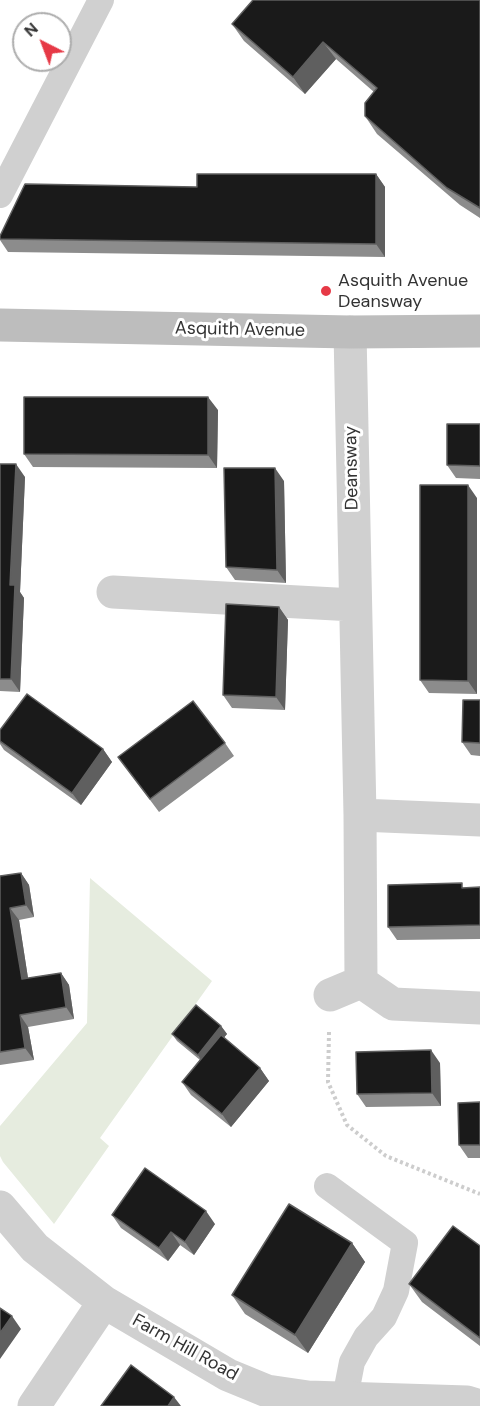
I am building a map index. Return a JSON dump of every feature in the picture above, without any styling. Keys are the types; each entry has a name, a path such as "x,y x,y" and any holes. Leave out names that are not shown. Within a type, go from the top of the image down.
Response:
{"main road":[{"name":"Asquith Avenue","path":"0,325 350,332 480,331"}],"street":[{"name":"Deansway","path":"350,332 360,815 361,982"},
{"path":"113,592 354,605"},
{"path":"360,815 480,820"},
{"path":"330,995 361,982 393,1004 480,1008"},
{"name":"Farm Hill Road","path":"0,1207 35,1248 104,1302 238,1379 267,1390 308,1397 467,1402 480,1406"},
{"path":"34,1406 104,1302"}],"lane":[{"path":"0,195 101,0"},
{"path":"327,1186 405,1243 396,1291 384,1317 366,1337 352,1362 345,1398"}],"path":[{"path":"330,995 328,1082 347,1125 386,1156 480,1194"}],"shaded area":[{"path":"90,878 212,981 100,1138 109,1146 54,1224 3,1162 0,1156 0,1126 87,1023"}],"building":[{"path":"253,0 480,0 480,208 447,188 365,116 365,103 377,88 323,42 293,77 232,24"},
{"path":"197,174 376,174 376,244 0,239 25,184 197,187"},
{"path":"24,397 208,397 208,455 24,454"},
{"path":"447,424 480,424 480,466 447,465"},
{"path":"0,464 16,464 10,585 15,585 11,679 0,679"},
{"path":"224,468 275,468 277,570 226,567"},
{"path":"420,485 468,485 468,681 420,680"},
{"path":"226,604 279,607 276,697 223,695"},
{"path":"27,694 103,749 72,793 0,741 0,730"},
{"path":"463,700 480,700 480,743 462,742"},
{"path":"193,701 225,743 150,799 118,757"},
{"path":"21,873 26,905 10,908 22,979 61,973 66,1007 20,1015 25,1048 0,1052 0,876"},
{"path":"462,883 462,888 480,887 480,925 388,927 388,885"},
{"path":"196,1005 221,1026 198,1055 172,1034"},
{"path":"221,1035 260,1068 222,1114 182,1082"},
{"path":"431,1050 432,1093 357,1094 356,1052"},
{"path":"480,1102 480,1145 459,1145 458,1103"},
{"path":"145,1168 206,1211 185,1242 171,1232 159,1248 112,1215"},
{"path":"289,1204 352,1243 295,1335 232,1295"},
{"path":"453,1226 480,1246 480,1338 409,1284"},
{"path":"0,1308 12,1316 0,1333"},
{"path":"131,1365 174,1397 168,1406 101,1406"}],"place":[{"name":"Asquith Avenue Deansway","path":"326,291"}]}
